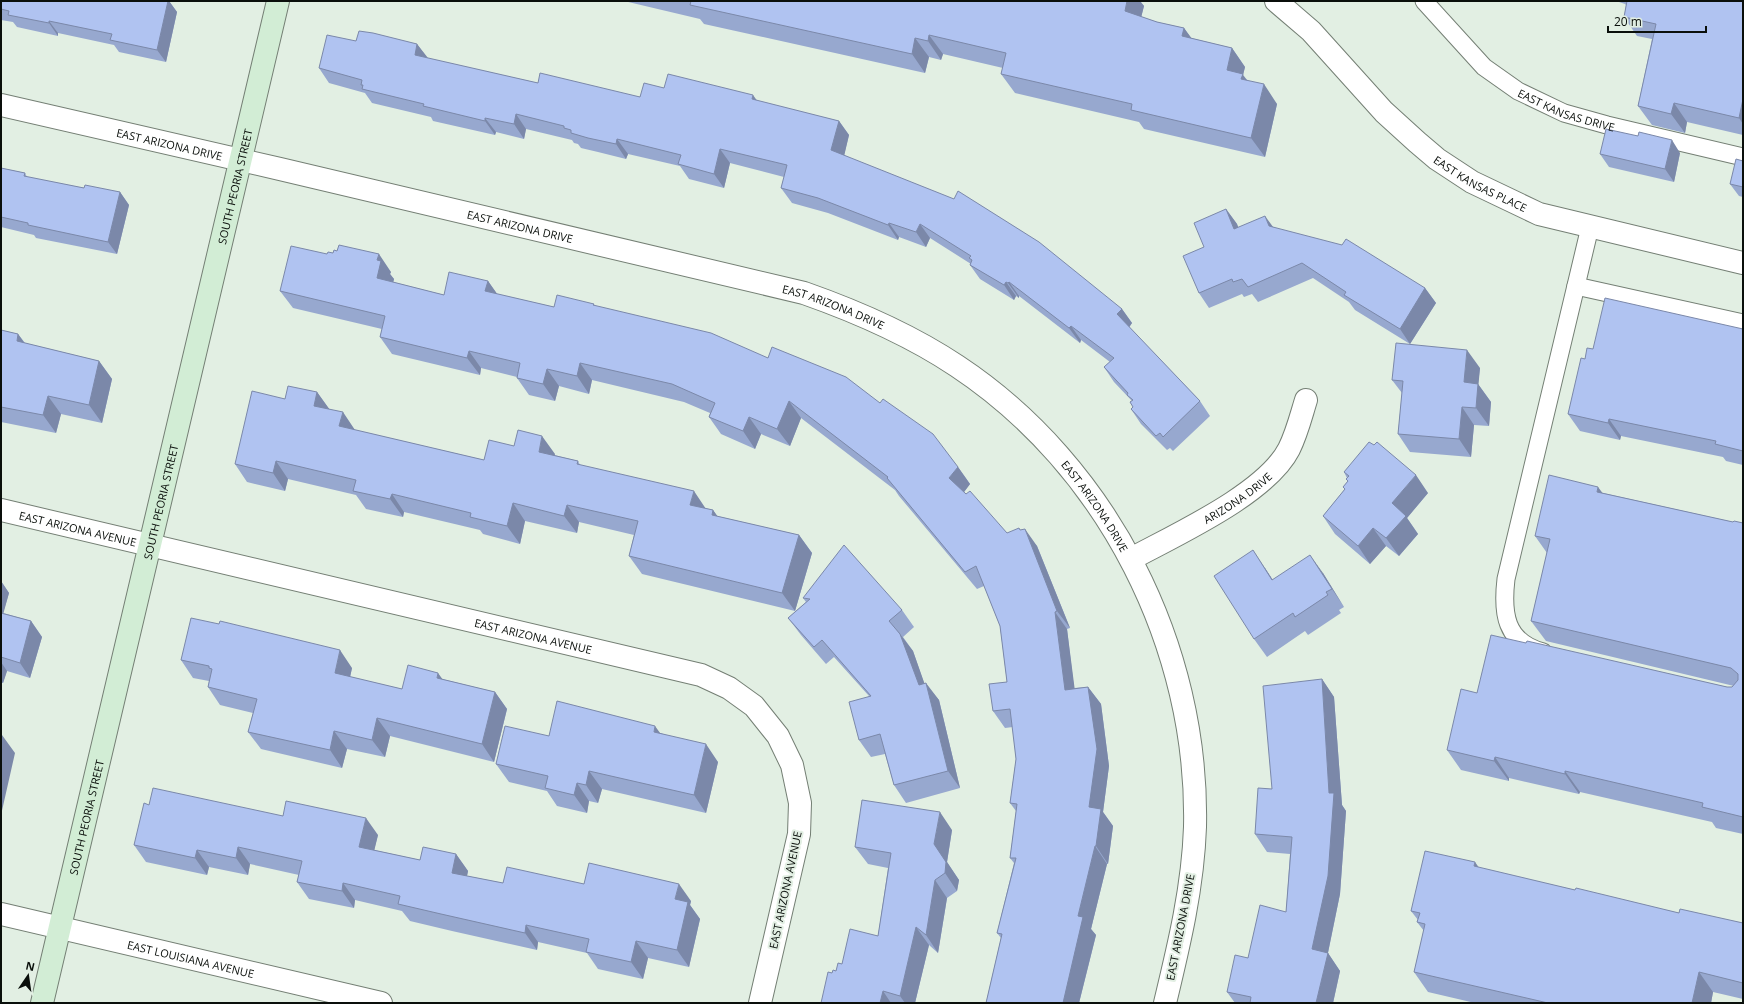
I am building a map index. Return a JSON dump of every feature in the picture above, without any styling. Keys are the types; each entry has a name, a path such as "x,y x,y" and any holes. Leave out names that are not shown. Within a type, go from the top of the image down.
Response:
{"main road":[{"name":"SOUTH PEORIA STREET","path":"42,1003 278,1"}],"street":[{"name":"EAST KANSAS PLACE","path":"1276,1 1311,31 1384,112 1437,159 1472,182 1539,214 1743,263"},
{"name":"EAST ARIZONA DRIVE","path":"1,105 804,293 857,312 909,336 958,366 1003,400 1044,439 1081,482 1114,529 1131,559 1153,605 1172,658 1185,714 1193,770 1195,827 1190,883 1180,940 1165,1003"},
{"name":"ARIZONA DRIVE","path":"1131,559 1225,508 1270,474 1289,450 1298,430 1306,400"},
{"name":"EAST ARIZONA AVENUE","path":"1,510 701,674 729,688 754,706 778,736 792,765 800,803 799,834 760,1003"},
{"name":"EAST LOUISIANA AVENUE","path":"1,914 381,1003"}],"lane":[{"name":"EAST KANSAS DRIVE","path":"1424,1 1484,67 1525,94 1564,113 1607,125 1743,157"},
{"path":"1561,657 1530,648 1515,636 1506,620 1504,601 1508,572 1590,227"},
{"path":"1576,286 1743,323"}],"building":[{"path":"1,1 168,1 157,50 110,40 112,34 49,21 49,23 8,15 9,11 1,9"},
{"path":"691,1 1127,1 1125,11 1157,22 1184,28 1182,36 1232,48 1227,70 1243,74 1241,79 1264,84 1251,138 1131,110 1132,104 1001,74 1006,53 929,35 928,41 915,38 912,54 690,5"},
{"path":"1627,1 1743,1 1743,99 1739,118 1674,103 1671,114 1638,106 1656,24 1624,17"},
{"path":"359,31 417,44 415,55 538,83 540,73 640,97 644,83 664,88 668,74 753,95 752,99 839,121 831,150 954,199 958,191 1039,242 1122,309 1117,314 1200,401 1163,437 1160,433 1156,436 1131,409 1133,407 1130,402 1133,400 1127,395 1128,393 1104,367 1114,358 1071,326 1069,328 1009,282 1006,282 1004,285 970,265 972,260 969,258 971,256 920,224 916,232 889,223 888,225 818,198 781,188 787,165 720,149 714,174 678,164 681,155 617,139 616,144 588,138 571,133 571,130 564,128 564,126 516,114 514,124 485,118 485,121 362,89 362,80 319,68 327,35 356,41"},
{"path":"1606,129 1638,136 1639,132 1672,140 1665,169 1600,154"},
{"path":"1736,159 1743,161 1743,187 1730,184"},
{"path":"1,168 25,173 24,176 84,188 85,185 120,192 108,242 28,225 28,223 1,217"},
{"path":"1226,209 1234,229 1265,216 1269,226 1342,245 1346,239 1425,288 1400,329 1344,295 1346,292 1302,263 1248,287 1242,279 1233,282 1232,279 1199,293 1183,256 1204,247 1194,223"},
{"path":"339,245 379,254 377,260 381,261 377,278 444,295 449,272 488,281 485,291 554,307 557,295 711,333 768,358 772,347 846,377 880,403 883,399 933,434 958,467 949,478 966,494 970,491 1007,533 1019,528 1020,530 1025,529 1057,611 1055,612 1065,690 1088,687 1097,749 1089,807 1101,809 1096,846 1078,916 1083,917 1063,1003 986,1003 1002,934 997,933 1016,858 1010,858 1017,804 1010,803 1016,759 1010,709 993,711 989,684 1007,682 1000,626 976,566 965,572 887,478 888,477 789,401 777,429 749,417 743,431 709,417 715,403 672,384 580,363 577,376 547,369 543,384 517,378 520,363 469,351 467,358 380,337 385,316 280,291 291,246 327,254 328,252 333,253 334,250 337,251"},
{"path":"1605,298 1743,329 1743,451 1715,444 1716,441 1609,419 1608,423 1568,414 1581,358 1585,359 1587,348 1593,349"},
{"path":"1,330 18,334 17,341 99,361 89,405 48,396 43,415 1,407"},
{"path":"1396,343 1467,350 1464,382 1478,384 1476,408 1462,407 1459,439 1398,434 1403,381 1392,380"},
{"path":"288,386 317,392 314,406 343,412 339,426 484,460 489,440 514,446 518,430 542,436 539,452 578,461 577,464 694,491 690,505 713,510 712,515 799,535 782,593 629,556 638,521 567,505 564,516 513,503 507,526 470,517 471,513 392,494 390,499 353,491 356,480 276,461 273,473 235,464 252,391 285,399"},
{"path":"1369,442 1374,445 1377,442 1416,475 1392,503 1406,516 1386,538 1373,528 1358,546 1323,516 1345,489 1343,487 1348,481 1346,479 1349,476 1344,472"},
{"path":"1549,475 1598,487 1597,492 1743,523 1743,817 1702,807 1703,803 1565,771 1565,774 1495,757 1494,761 1447,750 1461,689 1477,693 1491,635 1526,643 1527,641 1727,687 1732,687 1738,680 1738,674 1731,668 1531,621 1550,539 1535,536"},
{"path":"844,545 902,610 889,621 900,634 919,685 926,683 948,771 894,785 880,734 859,740 849,702 871,696 822,640 814,647 788,618 810,599 803,598"},
{"path":"1253,550 1272,580 1310,555 1332,589 1326,592 1328,595 1295,617 1293,613 1254,639 1214,576"},
{"path":"1,613 31,621 20,663 1,657"},
{"path":"191,618 219,624 220,621 340,650 335,673 402,689 408,665 438,673 437,678 495,692 482,744 377,718 372,740 334,731 330,750 248,732 257,699 208,687 212,669 209,668 209,666 181,660"},
{"path":"1322,679 1329,793 1334,793 1328,876 1312,949 1328,953 1316,1003 1250,1003 1251,997 1227,992 1235,955 1248,958 1260,905 1286,912 1292,837 1255,834 1258,788 1272,789 1263,686"},
{"path":"557,701 655,726 654,732 706,744 694,795 589,771 586,785 577,783 574,795 545,788 548,776 496,764 505,726 549,736"},
{"path":"153,788 283,816 286,801 366,818 359,847 420,860 423,847 456,854 452,873 503,883 507,867 584,884 589,863 679,884 675,899 688,902 677,950 636,941 631,962 586,952 589,939 526,925 525,933 441,914 398,904 400,896 343,883 342,891 297,882 302,861 238,847 236,858 197,850 195,858 134,845 144,803 149,805"},
{"path":"862,800 940,812 934,844 946,862 945,873 935,880 926,935 916,927 900,996 883,991 880,1003 821,1003 828,972 832,973 833,970 836,971 838,963 842,964 850,929 878,936 891,853 855,847"},
{"path":"1425,851 1475,862 1474,866 1575,890 1576,888 1679,913 1680,909 1743,923 1743,983 1699,972 1692,1003 1548,1003 1414,972 1425,924 1417,922 1420,913 1411,911"}]}
